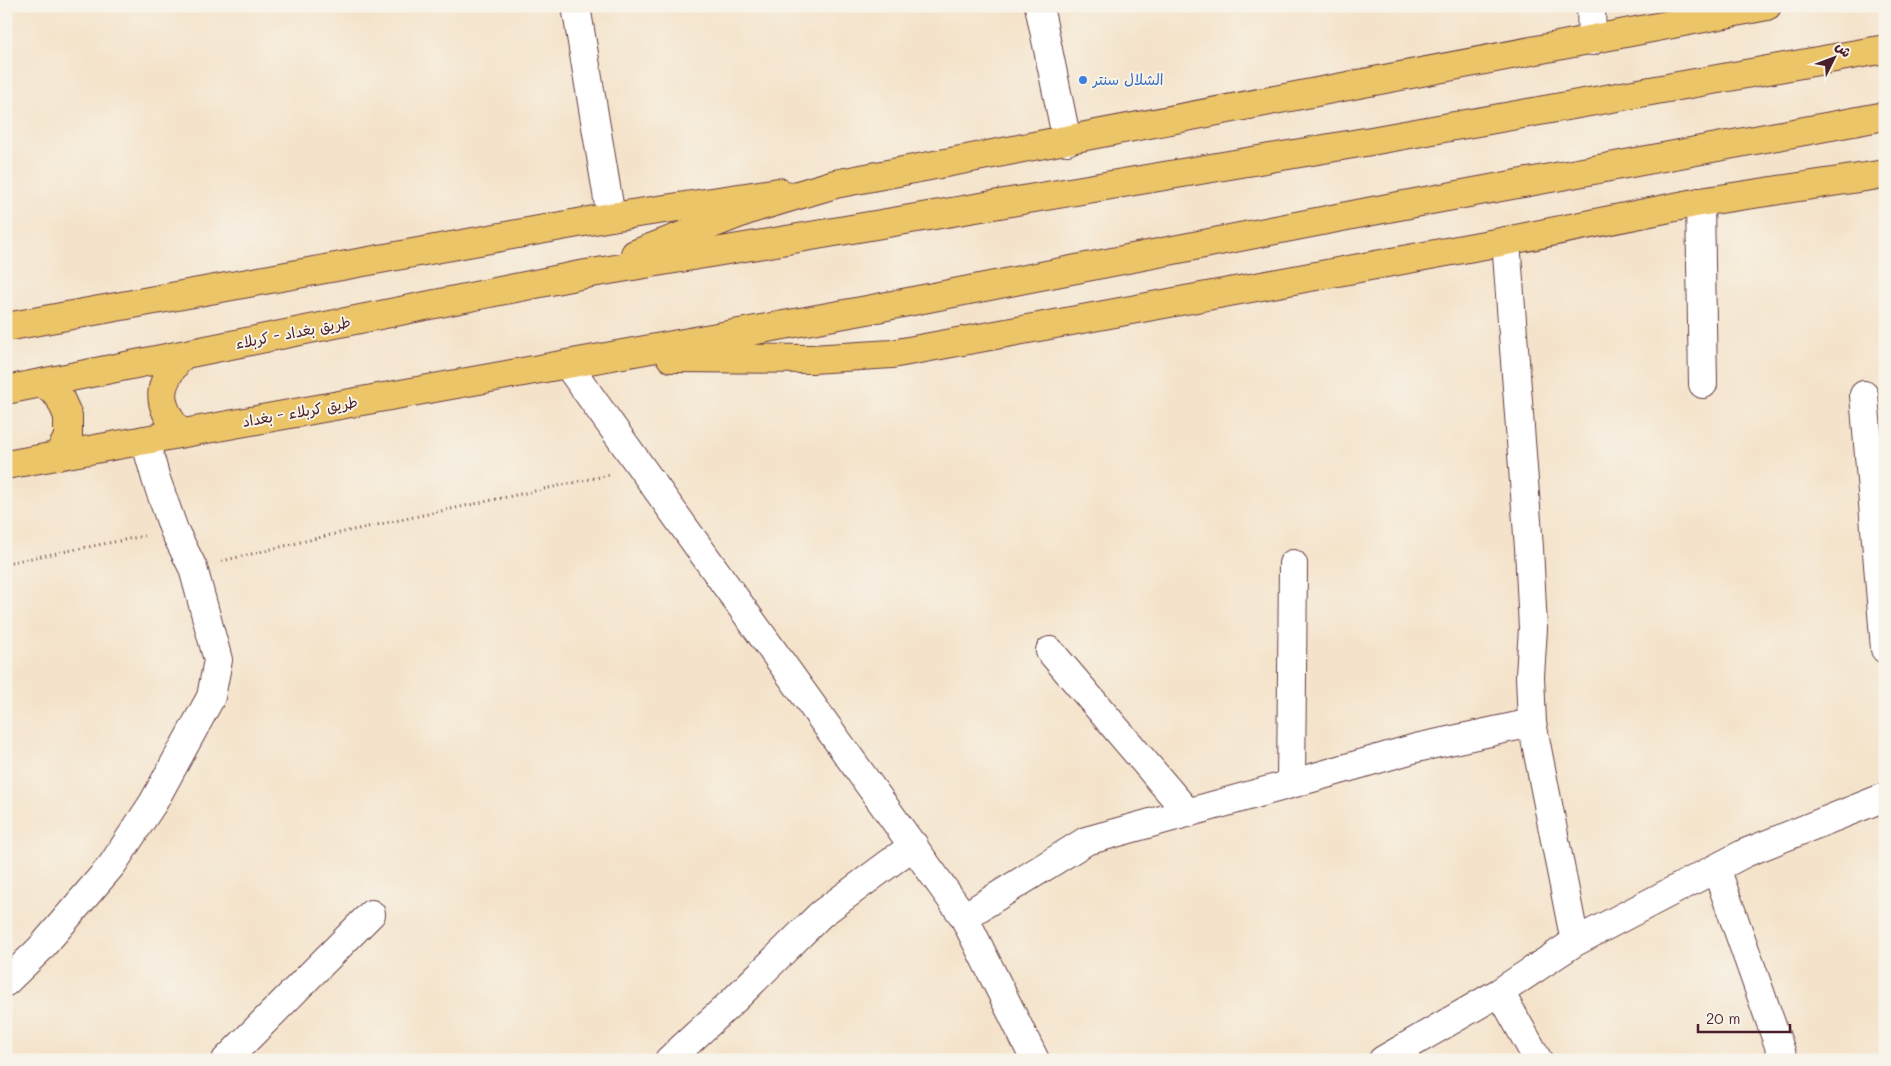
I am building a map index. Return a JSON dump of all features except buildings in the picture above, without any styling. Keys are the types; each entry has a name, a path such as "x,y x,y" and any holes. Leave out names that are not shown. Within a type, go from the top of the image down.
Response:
{"main road":[{"path":"6,327 611,217 835,184 1767,6"},
{"path":"580,275 1371,141 1885,49"},
{"path":"594,359 867,310 1388,208 1885,116"},
{"path":"594,359 812,359 892,354 1506,241 1700,202 1885,174"},
{"path":"580,275 751,209 835,184"},
{"name":"طريق بغداد - كربلاء","path":"6,390 580,275"},
{"path":"180,434 166,416 162,394 168,373 182,356"},
{"name":"طريق كربلاء - بغداد","path":"6,466 594,359"},
{"path":"43,383 59,396 68,416 68,437 58,456"}],"street":[{"path":"576,6 611,217"},
{"path":"1039,6 1066,141"},
{"path":"1591,6 1592,40"},
{"path":"1700,202 1703,384"},
{"path":"1506,241 1529,548 1533,628 1530,676 1532,723 1575,942"},
{"path":"567,364 964,917 1035,1060"},
{"path":"1864,396 1885,649"},
{"path":"6,982 40,949 112,865 153,804 212,697 218,660 193,568 174,530 145,440"},
{"path":"1292,784 1293,564"},
{"path":"1050,652 1188,813"},
{"path":"964,917 1086,841 1416,748 1532,723"},
{"path":"1383,1060 1500,992 1575,942 1716,868 1745,853 1885,797"},
{"path":"669,1060 734,1000 821,914 914,845"},
{"path":"1716,868 1784,1060"},
{"path":"226,1060 371,914"},
{"path":"1500,992 1538,1060"}],"path":[{"path":"193,568 339,533 642,468"},
{"path":"6,563 174,530"}],"place":[{"name":"الشلال سنتر","path":"1083,80"}]}
